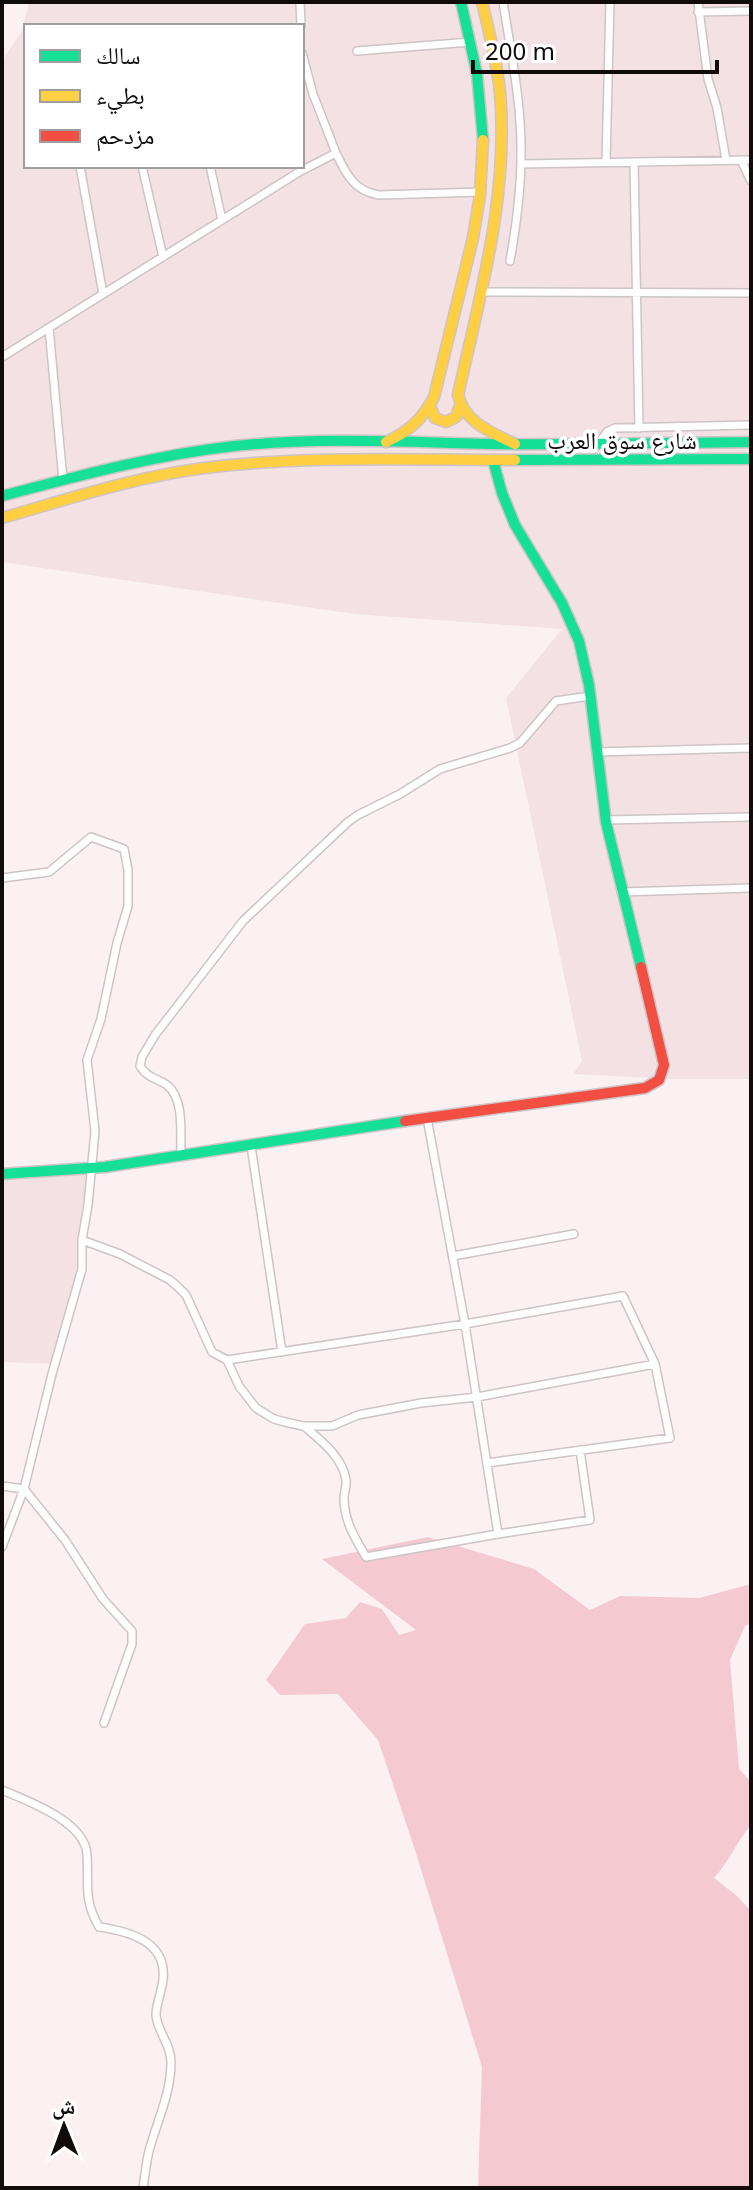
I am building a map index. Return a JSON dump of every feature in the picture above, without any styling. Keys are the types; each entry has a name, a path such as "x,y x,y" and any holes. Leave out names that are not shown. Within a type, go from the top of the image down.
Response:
{"street":[{"path":"300,2 301,24"},
{"path":"386,442 412,429 430,406 437,388 468,262 481,192 482,117 471,42 461,2"},
{"path":"430,406 435,419 446,422 456,417 460,406 458,389 497,214 502,146 496,66 482,2"},
{"path":"503,2 519,114 521,164 510,261"},
{"path":"606,162 610,2"},
{"path":"698,2 707,74 719,115 726,160"},
{"path":"698,12 751,11"},
{"path":"357,51 471,42"},
{"path":"304,66 336,153 354,184 370,194 379,195 481,192"},
{"path":"2,357 299,172 336,153"},
{"path":"741,160 751,181"},
{"path":"521,164 751,160"},
{"path":"634,162 639,428"},
{"path":"80,168 103,294"},
{"path":"142,168 163,257"},
{"path":"210,168 222,220"},
{"path":"481,292 751,293"},
{"path":"49,328 63,480"},
{"path":"460,406 471,420 515,444"},
{"path":"599,443 611,430 751,425"},
{"path":"2,496 157,458 233,446 310,441 515,444 751,442"},
{"name":"شارع سوق العرب","path":"2,518 124,483 242,463 321,458 751,459"},
{"path":"2,1174 91,1168 251,1146 645,1088 659,1080 664,1070 663,1060 606,820 586,668 574,628 516,527 493,460"},
{"path":"181,1155 176,1099 167,1085 144,1074 140,1066 142,1057 155,1035 243,921 358,815 440,769 520,743 556,701 590,696"},
{"path":"596,752 751,748"},
{"path":"606,820 751,817"},
{"path":"2,878 49,872 91,837 124,849 128,870 128,906 101,1019 87,1060 95,1131 82,1240 82,1269 24,1489 2,1547"},
{"path":"621,892 751,888"},
{"path":"427,1118 465,1324 498,1534"},
{"path":"251,1146 282,1352"},
{"path":"453,1256 574,1234"},
{"path":"82,1240 111,1250 170,1280 186,1295 212,1352 227,1360 465,1324 623,1296 655,1364 670,1438 487,1463"},
{"path":"227,1360 239,1386 256,1408 274,1419 303,1426 332,1426 358,1415 655,1364"},
{"path":"303,1426 325,1444 342,1467 347,1481 344,1497 346,1518 366,1557 590,1520 580,1450"},
{"path":"2,1486 24,1489 65,1540 103,1599 132,1631 132,1644 104,1723"},
{"path":"2,1790 46,1808 80,1836 87,1851 87,1901 99,1927 140,1937 157,1953 161,1962 163,1978 156,2018 170,2049 170,2071 165,2105 150,2149 143,2188"}],"shaded area":[{"path":"29,2 751,2 751,1079 573,1074 582,1061 506,698 562,629 354,614 2,562 2,69 5,56 22,31"},
{"path":"91,1168 82,1269 54,1364 2,1362 2,1174"},
{"path":"428,1537 534,1569 590,1610 620,1596 699,1598 751,1584 751,1623 745,1626 730,1660 739,1769 751,1782 751,1825 714,1878 751,1911 751,2188 478,2188 482,2067 378,1740 338,1694 280,1695 266,1680 305,1624 346,1618 360,1602 382,1609 399,1635 416,1630 322,1559"}],"traffic: fast":[{"path":"461,2 477,74 483,140"},
{"path":"2,496 146,461 266,443 751,442"},
{"path":"515,460 751,459"},
{"path":"493,460 515,525 562,603 579,641 589,685 606,822 641,967"},
{"path":"2,1174 105,1167 405,1121"}],"traffic: slow":[{"path":"482,2 500,92 500,169 491,245 458,395 461,405 473,420 515,444"},
{"path":"386,442 414,424 434,397 473,238 480,195 483,140"},
{"path":"430,406 435,418 446,422 456,417 460,406"},
{"path":"2,518 127,483 204,468 321,460 515,460"}],"traffic: jam":[{"path":"405,1121 645,1088 659,1080 664,1065 641,967"}]}
